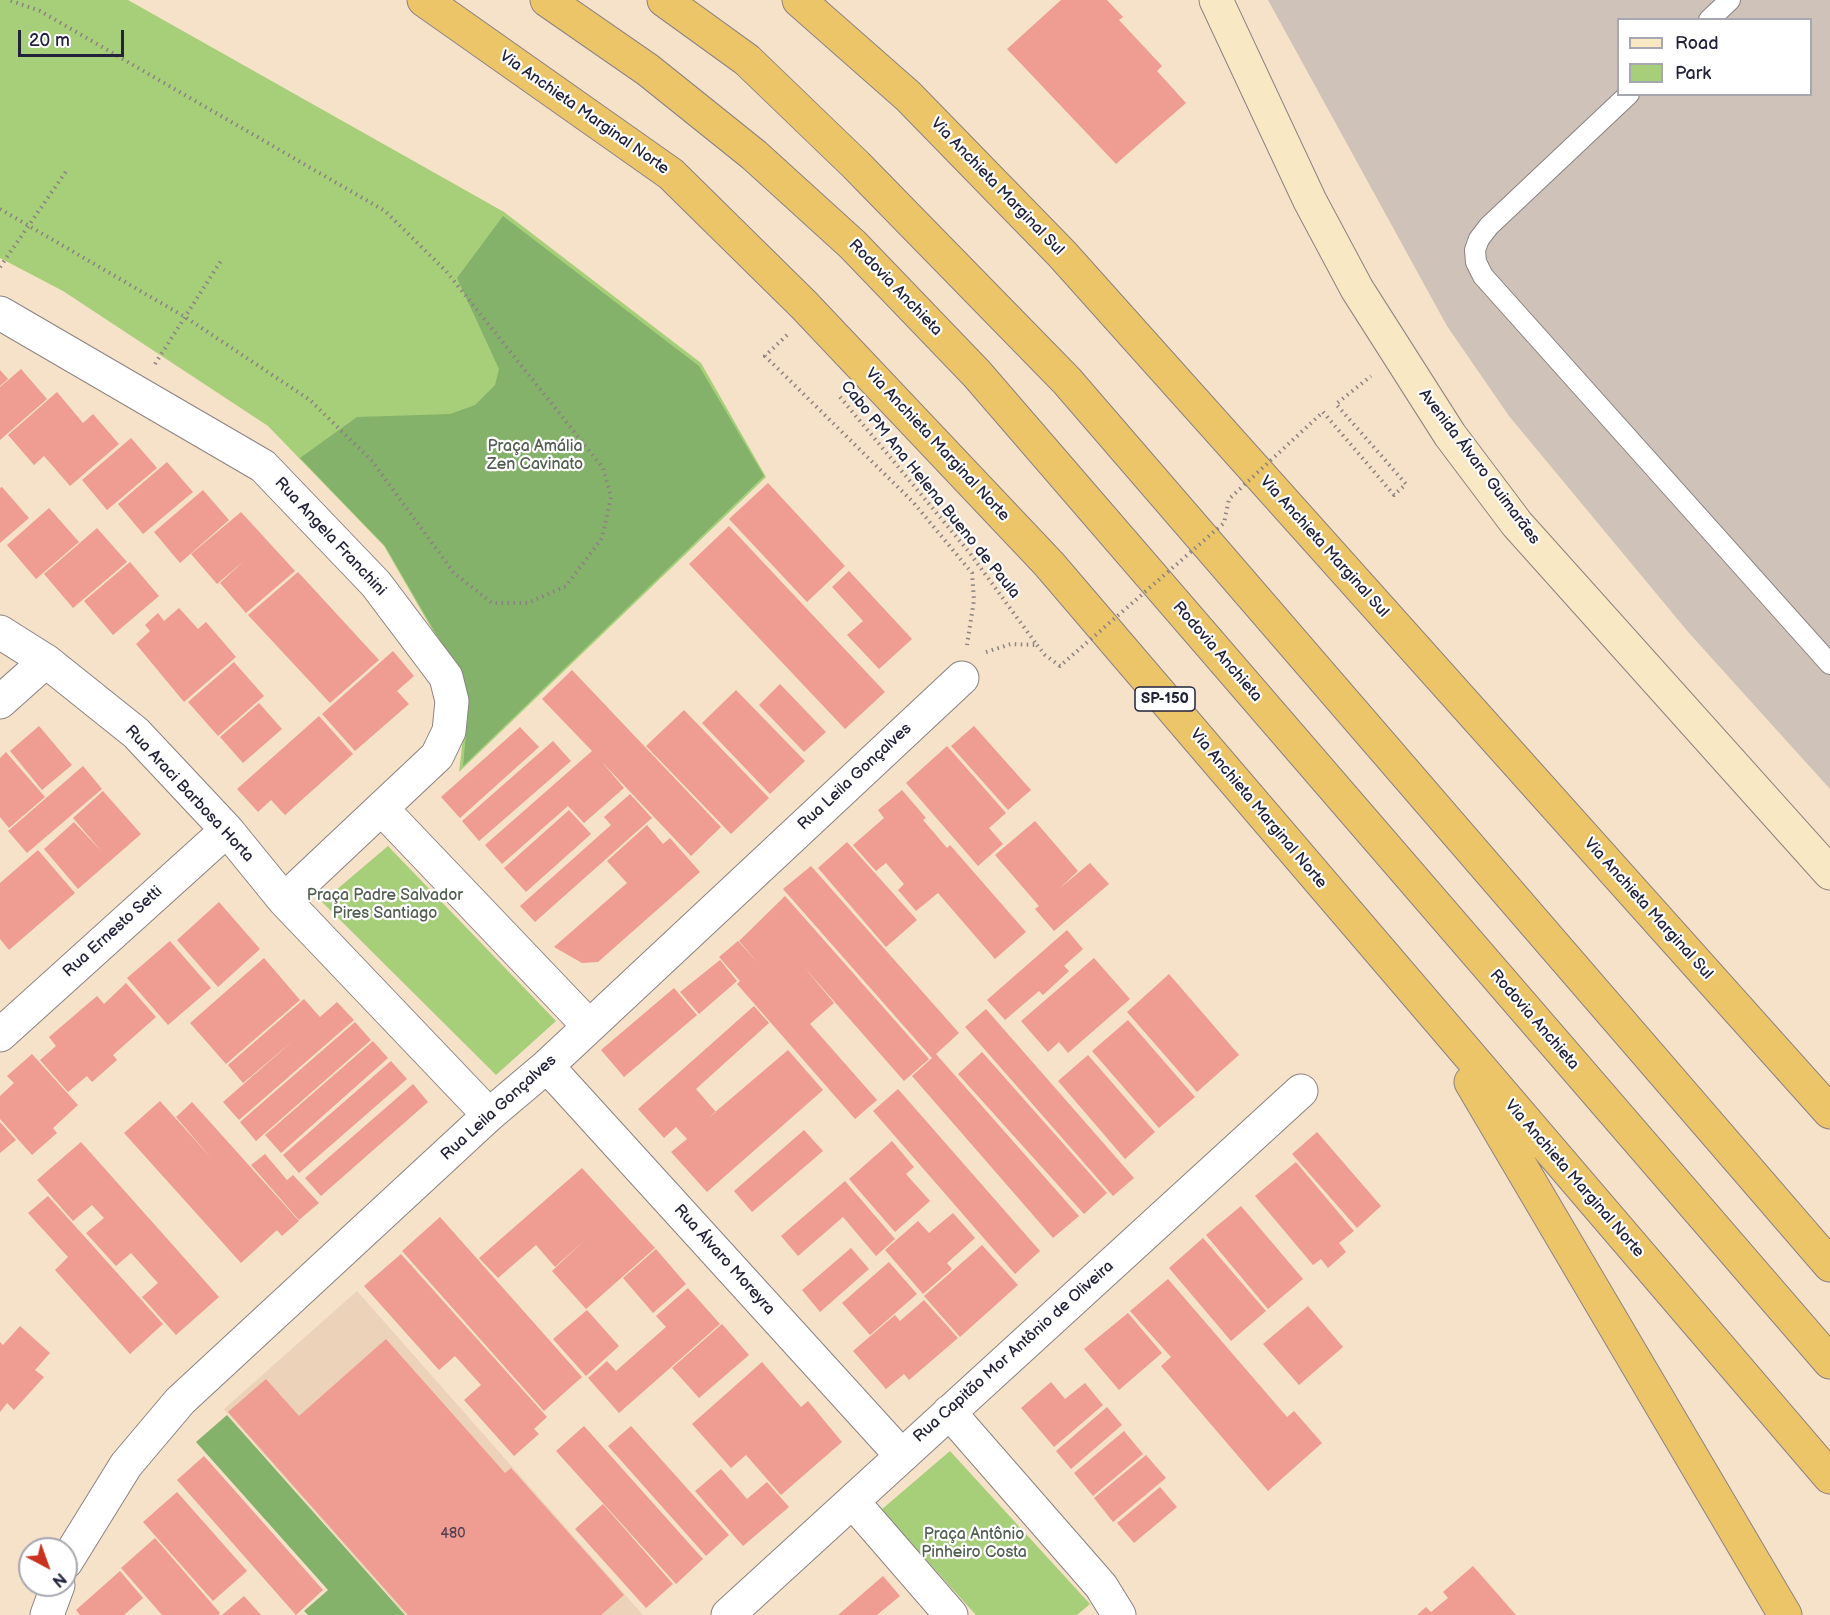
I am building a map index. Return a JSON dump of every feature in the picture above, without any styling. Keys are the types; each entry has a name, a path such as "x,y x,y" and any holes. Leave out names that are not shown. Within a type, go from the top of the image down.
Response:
{"highway":[{"name":"Via Anchieta Marginal Norte","path":"424,0 671,174 804,305 1049,564 1830,1478"},
{"name":"Rodovia Anchieta","path":"547,0 648,70 754,155 853,244 977,374 1830,1362"},
{"path":"664,0 747,60 856,165 1067,381 1830,1264"},
{"name":"Via Anchieta Marginal Sul","path":"799,0 908,96 1062,254 1830,1112"},
{"path":"1427,1006 1785,1615"}],"street":[{"name":"Avenida Álvaro Guimarães","path":"1216,0 1310,201 1357,289 1450,435 1517,524 1830,873"},
{"name":"Rua Angela Franchini","path":"0,313 263,466 376,584 446,677 452,701 449,731 437,756 284,900"},
{"name":"Rua Araci Barbosa Horta","path":"0,632 46,661 136,733 227,830 284,900"},
{"path":"0,702 46,661"},
{"name":"Rua Leila Gonçalves","path":"78,1543 126,1465 180,1401 489,1115 548,1066 588,1025 963,669"},
{"path":"382,809 588,1025"},
{"name":"Rua Ernesto Setti","path":"0,1035 227,830"},
{"path":"284,900 489,1115"},
{"name":"Rua Álvaro Moreyra","path":"548,1066 901,1455"},
{"name":"Rua Capitão Mor Antônio de Oliveira","path":"728,1615 1301,1091"},
{"path":"949,1412 1101,1586 1119,1615"},
{"path":"853,1502 951,1615"},
{"path":"47,1615 54,1597"}],"lane":[{"path":"1711,18 1730,0"},
{"path":"1627,96 1489,226 1479,239 1475,250 1476,262 1484,276 1830,664"}],"path":[{"path":"0,209 30,224 185,317 310,400 372,461 454,573 492,603 528,603 566,586 602,538 611,497 603,468 446,271 385,211 39,11 9,0"},
{"path":"0,267 67,171"},
{"path":"137,391 222,259"},
{"path":"795,344 787,335 765,356 913,502 972,573 974,600 963,669"},
{"name":"Cabo PM Ana Helena Bueno de Paula","path":"833,389 969,552 1045,655 1060,666 1224,523 1229,499 1323,412 1394,495 1407,484 1336,404 1397,355"},
{"path":"963,669 1011,644 1037,645"}],"shaded area":[{"path":"1268,0 1830,0 1830,789 1689,633 1509,416 1447,326"},
{"path":"357,1291 643,1615 406,1615 224,1409"}],"green space":[{"name":"Praça Amália Zen Cavinato","path":"0,0 128,0 504,212 701,363 766,477 459,772 466,713 456,671 384,546 268,426 63,291 0,258"},
{"path":"503,216 699,366 764,476 463,766 468,712 457,670 385,546 300,458 357,417 450,414 475,405 495,385 499,369 457,278"},
{"name":"Praça Padre Salvador Pires Santiago","path":"388,846 556,1021 496,1075 322,902"},
{"path":"227,1415 405,1615 308,1615 304,1611 328,1590 196,1442"},
{"name":"Praça Antônio Pinheiro Costa","path":"950,1451 1090,1604 1077,1615 976,1615 881,1510"}],"building":[{"path":"1061,0 1107,0 1123,17 1119,20 1162,66 1157,71 1186,103 1116,164 1007,49"},
{"path":"21,369 47,399 0,440 0,387"},
{"path":"0,370 8,379 0,386"},
{"path":"57,392 83,423 93,414 119,444 70,486 44,456 34,465 8,435"},
{"path":"131,438 157,468 107,510 82,480"},
{"path":"167,462 193,492 143,534 118,504"},
{"path":"768,483 845,566 807,602 729,519"},
{"path":"2,487 29,518 0,543 0,488"},
{"path":"203,490 229,520 180,563 154,532"},
{"path":"49,508 79,542 36,579 7,545"},
{"path":"241,512 295,571 246,613 220,583 245,560 217,584 191,554"},
{"path":"729,526 885,692 845,729 689,564"},
{"path":"97,528 127,562 73,608 44,574"},
{"path":"130,562 159,596 113,635 84,601"},
{"path":"849,571 912,639 879,669 847,635 863,621 832,587"},
{"path":"298,572 379,660 330,703 248,615"},
{"path":"179,608 198,629 206,622 236,657 184,702 136,644 150,631 145,625 158,613 164,621"},
{"path":"393,651 414,676 397,691 409,704 355,751 322,714"},
{"path":"234,662 264,696 218,736 188,702"},
{"path":"572,670 721,827 691,856 601,761 624,788 584,823 568,806 502,864 485,845 592,751 542,699"},
{"path":"780,684 826,732 804,752 759,705"},
{"path":"736,690 805,761 770,794 702,723"},
{"path":"259,703 282,729 243,763 220,737"},
{"path":"684,710 769,798 731,834 646,746"},
{"path":"319,716 353,754 285,815 271,800 258,812 237,789"},
{"path":"39,726 72,765 42,790 10,751"},
{"path":"974,726 1031,790 1008,810 951,746"},
{"path":"520,727 539,747 460,818 441,797"},
{"path":"553,741 571,761 479,841 462,821"},
{"path":"947,746 1006,813 989,828 1003,844 978,866 906,783"},
{"path":"6,752 45,797 9,828 0,817 0,758"},
{"path":"83,766 102,789 27,853 8,831"},
{"path":"902,790 947,848 950,845 1026,932 995,959 938,893 916,911 898,890 904,884 886,863 876,871 853,845 884,818 878,810"},
{"path":"103,791 141,834 78,889 44,849 74,822 102,852 73,818"},
{"path":"630,794 652,818 535,922 520,906 611,825 604,817"},
{"path":"569,810 591,834 526,892 504,868"},
{"path":"1035,821 1078,871 1059,889 1090,863 1109,884 1054,931 1035,909 1039,906 995,855"},
{"path":"647,825 663,844 670,838 700,872 598,962 582,963 554,947 627,883 607,861"},
{"path":"847,842 917,920 886,947 818,868"},
{"path":"38,850 75,893 9,950 0,939 0,883"},
{"path":"811,866 959,1033 936,1054 1079,1216 1053,1238 912,1076 932,1058 783,889"},
{"path":"785,896 929,1059 904,1081 804,967 834,1003 810,1024 877,1100 855,1119 737,984 740,981 719,957 738,941 759,964 739,941"},
{"path":"219,902 260,949 218,987 177,940"},
{"path":"1067,930 1083,949 1064,966 1069,971 1043,995 1039,991 1005,1020 987,1000"},
{"path":"170,941 211,988 168,1025 127,978"},
{"path":"264,958 300,1000 226,1064 190,1023"},
{"path":"1094,958 1130,999 1068,1053 1059,1042 1048,1052 1021,1021"},
{"path":"720,960 737,981 699,1014 680,992"},
{"path":"1169,974 1239,1055 1197,1092 1127,1012"},
{"path":"126,983 156,1017 113,1055 117,1060 92,1082 87,1076 68,1092 40,1060 56,1046 49,1037 97,996 104,1004"},
{"path":"674,988 697,1015 624,1077 601,1050"},
{"path":"304,999 320,1017 337,1002 354,1020 239,1120 223,1102 294,1040 243,1083 228,1065"},
{"path":"754,1006 769,1023 696,1089 716,1112 788,1050 823,1090 707,1192 671,1152 687,1139 676,1127 664,1138 638,1109"},
{"path":"986,1009 1134,1178 1113,1196 965,1027"},
{"path":"1128,1020 1195,1097 1159,1128 1092,1051"},
{"path":"355,1022 371,1040 256,1141 240,1122"},
{"path":"373,1041 388,1058 281,1153 265,1135"},
{"path":"982,1052 1107,1193 1084,1214 958,1074"},
{"path":"32,1054 78,1105 53,1128 57,1133 32,1155 0,1119 0,1096 14,1083 7,1076"},
{"path":"1088,1055 1155,1132 1125,1159 1058,1081"},
{"path":"391,1061 407,1079 299,1173 283,1155"},
{"path":"413,1084 428,1102 321,1196 305,1178"},
{"path":"898,1089 1040,1251 1015,1274 873,1111"},
{"path":"160,1101 212,1159 176,1117 192,1102 299,1221 282,1236 277,1230 241,1263 124,1133"},
{"path":"0,1122 16,1140 0,1153"},
{"path":"804,1130 823,1151 752,1212 734,1191"},
{"path":"1317,1132 1381,1206 1357,1228 1292,1154"},
{"path":"892,1141 914,1167 906,1174 930,1201 895,1232 849,1179"},
{"path":"81,1142 219,1297 176,1335 142,1297 158,1283 131,1253 116,1266 86,1233 104,1218 92,1205 73,1221 37,1180"},
{"path":"265,1154 287,1180 293,1175 319,1203 299,1220 251,1165"},
{"path":"1296,1162 1354,1231 1339,1243 1346,1252 1328,1268 1321,1259 1313,1265 1255,1196"},
{"path":"582,1168 655,1248 586,1309 552,1271 587,1238 555,1267 536,1245 498,1278 479,1258"},
{"path":"845,1181 895,1239 876,1256 843,1217 798,1256 781,1236"},
{"path":"48,1196 163,1324 130,1354 55,1270 68,1257 28,1213"},
{"path":"1241,1206 1303,1279 1268,1309 1206,1235"},
{"path":"953,1213 975,1238 947,1263 952,1269 923,1294 885,1250 918,1221 929,1233"},
{"path":"440,1217 582,1377 544,1411 402,1251"},
{"path":"1203,1238 1266,1311 1231,1341 1169,1268"},
{"path":"982,1245 1018,1285 960,1337 924,1296"},
{"path":"851,1248 869,1269 820,1312 802,1290"},
{"path":"656,1249 686,1284 653,1313 623,1278"},
{"path":"401,1254 547,1417 534,1429 539,1434 514,1456 464,1400 481,1385 455,1356 439,1370 364,1286"},
{"path":"889,1262 917,1294 870,1335 842,1303"},
{"path":"1168,1279 1287,1417 1294,1411 1322,1443 1268,1491 1161,1366 1171,1357 1130,1311"},
{"path":"688,1288 720,1324 619,1413 588,1378 607,1361 616,1371 666,1327 656,1316"},
{"path":"924,1300 958,1338 909,1380 904,1374 886,1389 853,1351 895,1315 900,1321"},
{"path":"1308,1306 1343,1347 1299,1385 1263,1344"},
{"path":"587,1310 619,1346 586,1376 553,1339"},
{"path":"1128,1313 1162,1353 1119,1390 1084,1349"},
{"path":"722,1324 749,1355 699,1398 672,1368"},
{"path":"20,1326 50,1353 35,1370 44,1377 14,1410 7,1403 0,1412 0,1342 3,1345"},
{"path":"386,1339 505,1473 511,1468 624,1595 601,1615 408,1615 228,1412 266,1379 299,1416"},
{"path":"762,1362 801,1407 808,1401 842,1442 781,1495 746,1455 731,1468 692,1424"},
{"path":"1051,1382 1065,1399 1085,1383 1103,1405 1054,1447 1021,1408"},
{"path":"1107,1407 1122,1425 1071,1469 1056,1451"},
{"path":"584,1426 703,1559 676,1584 556,1451"},
{"path":"631,1426 729,1535 706,1556 608,1446"},
{"path":"1124,1431 1143,1454 1093,1496 1074,1473"},
{"path":"1146,1455 1166,1478 1113,1522 1094,1498"},
{"path":"204,1456 323,1590 296,1615 177,1480"},
{"path":"721,1469 747,1499 767,1482 789,1507 743,1546 695,1491"},
{"path":"1160,1487 1177,1507 1134,1543 1117,1523"},
{"path":"177,1492 247,1571 213,1601 143,1522"},
{"path":"603,1504 673,1584 646,1608 575,1529"},
{"path":"155,1538 220,1613 218,1615 162,1615 121,1568"},
{"path":"1473,1566 1516,1615 1417,1615 1426,1607 1431,1612 1448,1598 1443,1592"},
{"path":"120,1571 143,1598 124,1615 80,1615 76,1610"},
{"path":"883,1576 900,1596 877,1615 838,1615"},
{"path":"244,1596 261,1615 222,1615"}]}
